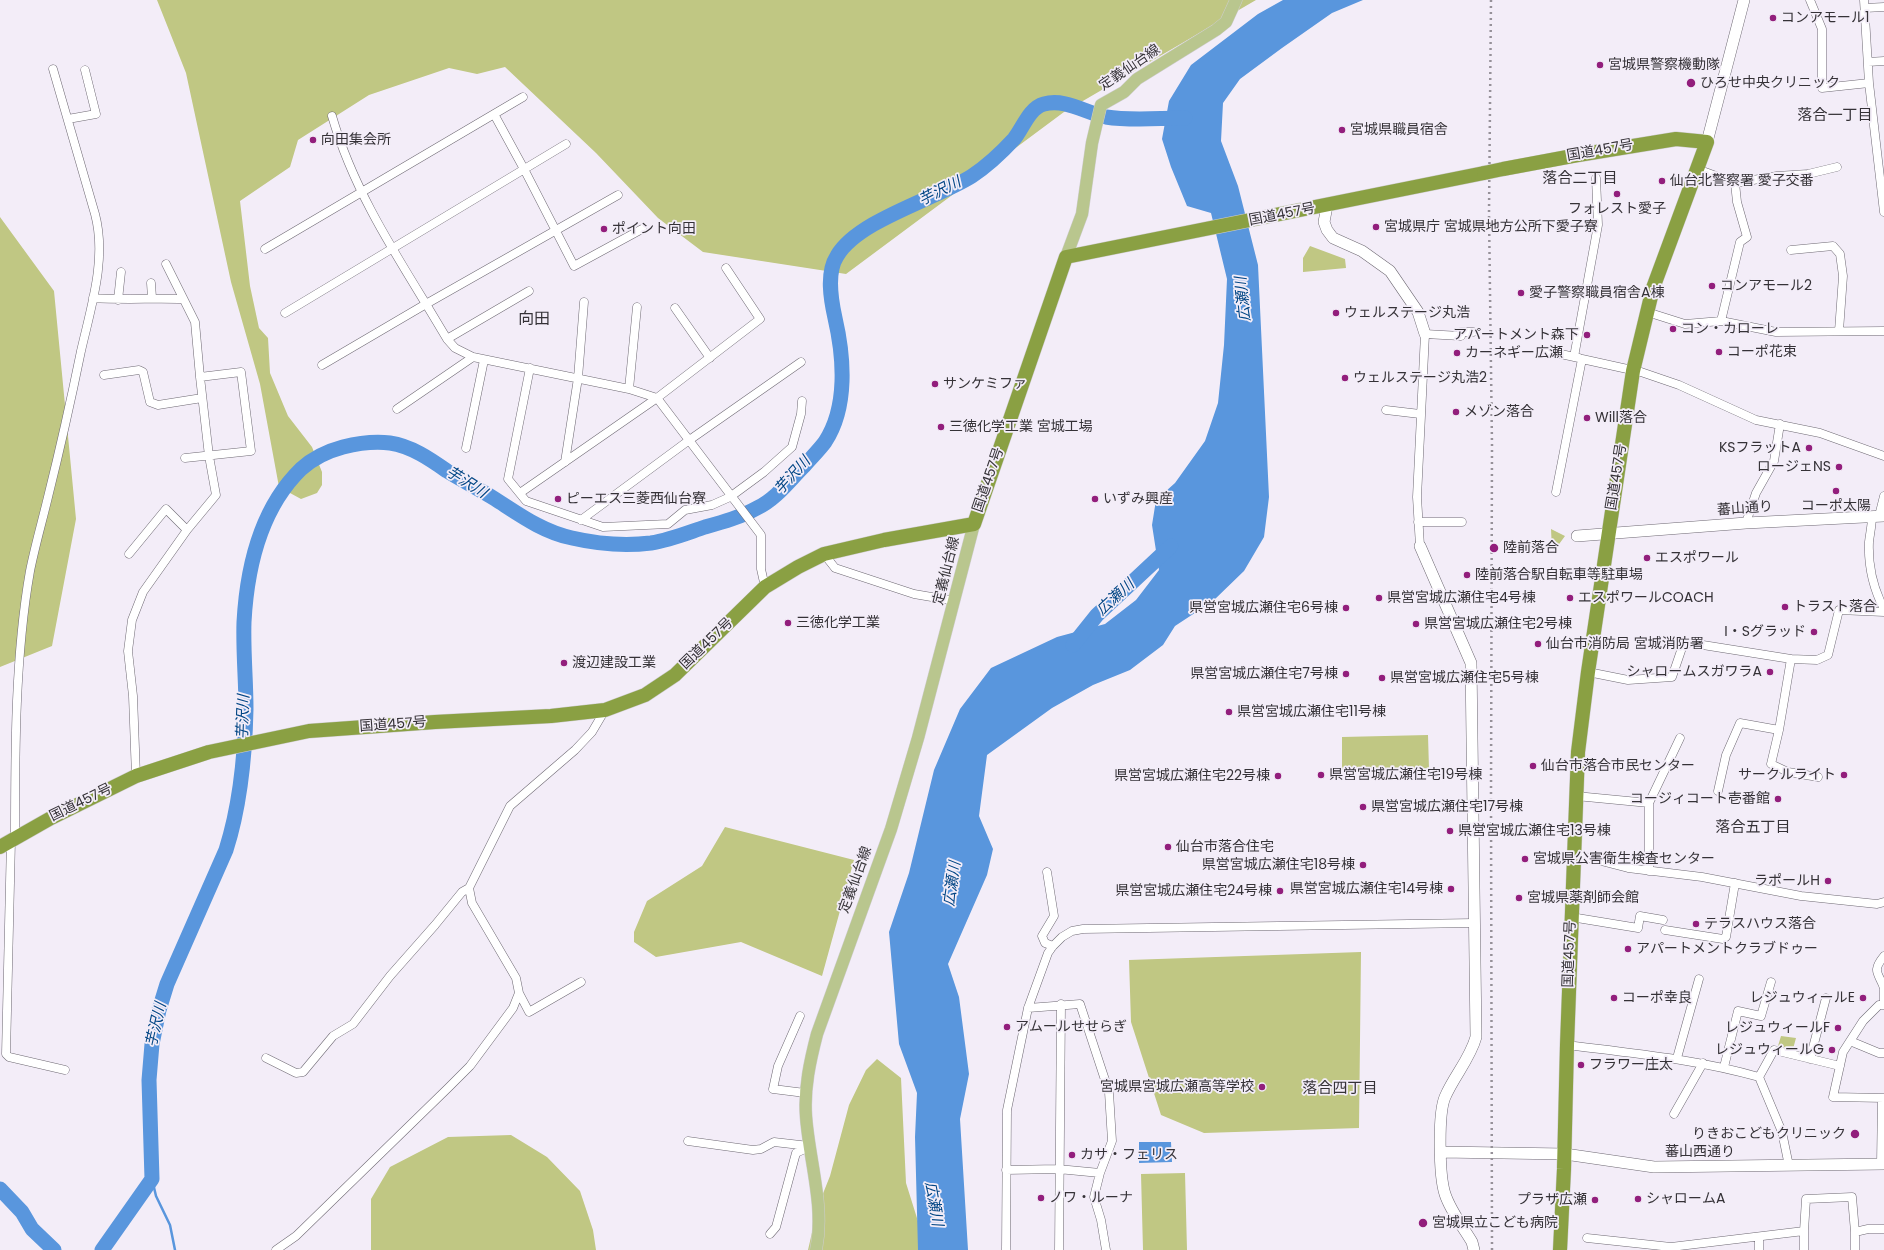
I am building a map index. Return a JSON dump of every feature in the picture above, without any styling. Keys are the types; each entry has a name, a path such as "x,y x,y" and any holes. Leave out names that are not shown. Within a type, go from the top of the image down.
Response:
{"highway":[{"name":"国道457号","path":"9,842 51,818 136,776 208,752 309,731 551,716 605,710 645,695 675,675 765,587 798,567 824,554 884,540 974,524 1066,257 1578,155 1676,139 1707,142 1653,288 1633,371 1588,672 1578,752 1571,917 1565,1154 1560,1250"}],"main road":[{"name":"定義仙台線","path":"1066,257 1082,214 1092,143 1101,105 1124,92 1137,79 1216,30 1226,22 1236,0"},
{"name":"定義仙台線","path":"816,1250 818,1221 817,1199 809,1146 806,1093 810,1062 817,1034 891,829 918,738 974,524"}],"street":[{"path":"1707,142 1744,0"},
{"path":"1810,0 1822,30 1822,88 1869,83"},
{"path":"1884,6 1865,4 1869,83 1884,212"},
{"path":"1868,62 1884,61"},
{"path":"53,69 100,230 101,247 93,298 48,499 38,537 24,612 9,842 6,1054 9,1057 65,1070"},
{"path":"68,119 96,114 85,70"},
{"path":"265,249 523,97"},
{"path":"494,114 524,168 555,232 574,266 642,229"},
{"path":"332,116 345,156 361,193 392,249 447,339 455,348 473,357 484,360 629,389 657,398 760,535 761,569 765,587"},
{"path":"285,313 566,144"},
{"path":"1697,169 1735,183 1778,176 1808,174 1837,167"},
{"path":"1556,492 1598,225 1596,178"},
{"path":"1721,321 1740,242 1747,237 1737,202 1735,183"},
{"path":"322,365 618,195"},
{"path":"1327,206 1324,222 1327,230 1334,238 1362,251 1390,271 1404,286 1418,312 1425,334 1416,497 1420,546 1472,663 1476,1037 1472,1050 1445,1097 1441,1111 1441,1152 1442,1183 1445,1196 1472,1242 1474,1250"},
{"path":"1791,250 1833,246 1840,254 1843,276 1839,331"},
{"path":"136,776 133,696 128,651 130,627 136,606 143,592 187,530 216,495 209,456 195,322 166,264"},
{"path":"520,493 657,398 760,319 726,268"},
{"path":"118,300 122,272"},
{"path":"150,284 152,298"},
{"path":"447,339 529,291"},
{"path":"93,298 118,300 152,298 183,299"},
{"path":"565,462 578,378 584,302"},
{"path":"629,389 637,306"},
{"path":"675,308 710,358"},
{"path":"1648,312 1685,324 1721,321 1776,332 1884,331"},
{"path":"1425,334 1461,336 1461,332 1473,332"},
{"path":"1547,351 1633,371 1679,385 1756,420 1820,433 1884,456"},
{"path":"397,409 473,357"},
{"path":"466,448 484,360"},
{"path":"581,520 688,441 801,362"},
{"path":"530,368 508,479 526,501 603,527 668,524 685,510 712,505 732,498 792,447 802,414 802,401"},
{"path":"104,375 139,370 143,372 150,402 158,405 202,398"},
{"path":"185,458 251,451 241,372 200,377"},
{"path":"1386,410 1420,414"},
{"path":"1746,523 1756,493 1774,461 1780,424"},
{"path":"1884,496 1869,541 1871,575 1878,597 1884,609"},
{"path":"129,554 166,510 187,530"},
{"name":"蕃山通り","path":"1577,536 1746,523 1878,516"},
{"path":"1418,522 1462,522"},
{"path":"824,554 835,568 914,594 955,600"},
{"path":"1588,672 1628,680 1672,677 1684,642 1791,659 1817,660 1828,655 1838,610 1884,612"},
{"path":"1791,659 1779,730 1771,764 1788,772 1818,777"},
{"path":"581,982 529,1012 519,993 516,978 472,903 470,888 510,806 575,750 592,732 605,710"},
{"path":"1718,791 1726,755 1740,723 1779,730"},
{"path":"1649,871 1649,802 1680,738"},
{"path":"1576,796 1649,802"},
{"path":"1574,854 1628,868 1735,883 1801,896 1877,904 1884,902"},
{"path":"1047,872 1054,916 1042,936 1045,943 1053,946"},
{"path":"1665,930 1723,939 1726,937 1735,883"},
{"path":"266,1058 296,1073 303,1072 333,1036 353,1024 390,976 462,892 470,888"},
{"path":"1571,917 1638,928 1640,916 1663,920"},
{"path":"1006,1250 1007,1110 1028,1008 1048,953 1062,937 1072,931 1083,929 1474,923"},
{"path":"1883,1164 1883,1098 1833,1097 1843,1052 1863,1021 1879,1005 1884,1005 1884,989 1876,974 1878,962 1884,956"},
{"path":"1677,1058 1699,979"},
{"path":"1724,1067 1738,1011 1761,1016 1771,982"},
{"path":"276,1250 310,1223 454,1083 470,1066 513,1008 519,993"},
{"path":"1810,1059 1826,998"},
{"path":"1028,1008 1061,1004 1080,1004 1109,1092 1112,1140 1100,1173 1094,1196 1106,1250"},
{"path":"1059,1250 1058,1169 1061,1004"},
{"path":"800,1016 778,1066 772,1089 806,1093"},
{"path":"1850,1041 1879,1053 1884,1053"},
{"path":"1567,1045 1677,1058 1724,1067 1758,1078 1782,1132 1789,1166"},
{"path":"1758,1078 1774,1050 1840,1066"},
{"path":"1674,1114 1703,1064"},
{"path":"688,1141 753,1150 761,1149 774,1142 809,1146"},
{"path":"770,1234 776,1227 796,1153 809,1146"},
{"name":"蕃山西通り","path":"1441,1152 1565,1154 1654,1167 1883,1164"},
{"path":"1006,1170 1058,1169 1100,1173"},
{"path":"1804,1250 1806,1199 1852,1197 1855,1250"},
{"path":"1855,1232 1868,1229 1884,1229"},
{"path":"1587,1238 1671,1249 1713,1247 1759,1237 1804,1231"},
{"path":"1759,1237 1759,1250"}],"green space":[{"path":"157,0 1256,0 1064,112 846,274 703,252 658,218 596,153 505,67 477,74 449,68 369,95 298,140 290,167 240,201 250,286 259,328 268,338 270,373 288,416 312,447 322,472 322,485 317,493 301,499 279,487 260,384 231,282 186,73"},
{"path":"0,217 54,291 76,519 52,646 0,667"},
{"path":"1310,246 1345,259 1346,268 1303,272 1303,258"},
{"path":"1551,529 1565,536 1554,551 1552,550"},
{"path":"1428,735 1429,769 1342,770 1342,737"},
{"path":"725,827 854,860 822,976 741,942 656,957 634,942 634,932 647,901 702,866"},
{"path":"1361,952 1359,1128 1204,1133 1161,1115 1131,1022 1129,960"},
{"path":"1781,1036 1796,1038 1793,1049 1778,1046"},
{"path":"877,1059 901,1078 906,1183 927,1250 808,1250 818,1206 830,1176 849,1105 866,1070"},
{"path":"511,1135 547,1157 580,1191 593,1230 596,1250 371,1250 371,1199 390,1167 448,1137"},
{"path":"1185,1173 1187,1250 1143,1250 1141,1174"}],"water":[{"path":"1283,0 1363,0 1332,13 1282,48 1240,79 1223,103 1221,141 1238,186 1258,265 1269,497 1264,537 1244,571 1213,601 1175,626 1163,645 1130,670 1093,685 1052,708 987,755 979,816 993,849 987,875 948,964 959,997 969,1074 960,1119 968,1250 918,1250 915,1137 917,1093 899,1044 889,932 909,873 934,770 960,709 991,668 1057,637 1105,624 1136,600 1159,570 1152,525 1156,500 1175,483 1205,441 1218,403 1224,345 1227,279 1211,213 1187,206 1171,167 1162,139 1169,101 1191,65 1258,14"},
{"path":"1139,1142 1171,1142 1172,1162 1139,1163"}],"waterway":[{"name":"芋沢川","path":"102,1250 152,1179 149,1080 152,1044 159,1010 167,984 226,850 235,816 241,781 246,698 244,622 253,560 266,520 287,485 301,469 321,455 343,447 372,442 390,443 413,450 523,517 551,532 582,540 602,543 632,544 658,542 738,517 764,504 788,484 825,442 838,413 841,398 842,365 838,333 833,311 830,278 831,270 837,256 847,243 879,221 957,185 978,172 994,159 1014,139 1030,114 1039,106 1044,104 1068,104 1098,115 1116,118 1185,118"},
{"name":"広瀬川","path":"1073,645 1097,615 1171,546"},
{"path":"152,1179 156,1196 170,1225 175,1250"},
{"name":"芋沢川","path":"0,1189 22,1212 32,1229 54,1250"}],"railway":[{"path":"1491,0 1489,214 1492,445 1492,1250"}],"place":[{"name":"コンアモール1","path":"1773,18"},
{"name":"宮城県警察機動隊","path":"1600,65"},
{"name":"ひろせ中央クリニック","path":"1691,83"},
{"name":"宮城県職員宿舎","path":"1342,130"},
{"name":"向田集会所","path":"313,140"},
{"name":"仙台北警察署 愛子交番","path":"1662,181"},
{"name":"フォレスト愛子","path":"1617,194"},
{"name":"宮城県庁 宮城県地方公所下愛子寮","path":"1376,227"},
{"name":"ポイント向田","path":"604,229"},
{"name":"コンアモール2","path":"1712,286"},
{"name":"愛子警察職員宿舎A棟","path":"1521,293"},
{"name":"ウェルステージ丸浩","path":"1336,313"},
{"name":"コン・カローレ","path":"1673,329"},
{"name":"アパートメント森下","path":"1587,335"},
{"name":"コーポ花束","path":"1719,352"},
{"name":"カーネギー広瀬","path":"1457,353"},
{"name":"ウェルステージ丸浩2","path":"1345,378"},
{"name":"サンケミファ","path":"935,384"},
{"name":"メゾン落合","path":"1456,412"},
{"name":"Will落合","path":"1587,418"},
{"name":"三徳化学工業 宮城工場","path":"941,427"},
{"name":"KSフラットA","path":"1809,448"},
{"name":"ロージェNS","path":"1839,467"},
{"name":"コーポ太陽","path":"1836,491"},
{"name":"ピーエス三菱西仙台寮","path":"558,499"},
{"name":"いずみ興産","path":"1095,499"},
{"name":"陸前落合","path":"1494,548"},
{"name":"エスポワール","path":"1647,558"},
{"name":"陸前落合駅自転車等駐車場","path":"1467,575"},
{"name":"県営宮城広瀬住宅4号棟","path":"1379,598"},
{"name":"エスポワールCOACH","path":"1570,598"},
{"name":"トラスト落合","path":"1785,607"},
{"name":"県営宮城広瀬住宅6号棟","path":"1346,608"},
{"name":"三徳化学工業","path":"788,623"},
{"name":"県営宮城広瀬住宅2号棟","path":"1416,624"},
{"name":"I・Sグラッド","path":"1814,632"},
{"name":"仙台市消防局 宮城消防署","path":"1538,644"},
{"name":"渡辺建設工業","path":"564,663"},
{"name":"シャロームスガワラA","path":"1770,672"},
{"name":"県営宮城広瀬住宅7号棟","path":"1346,674"},
{"name":"県営宮城広瀬住宅5号棟","path":"1382,678"},
{"name":"県営宮城広瀬住宅11号棟","path":"1229,712"},
{"name":"仙台市落合市民センター","path":"1533,766"},
{"name":"県営宮城広瀬住宅19号棟","path":"1321,775"},
{"name":"サークルライト","path":"1844,775"},
{"name":"県営宮城広瀬住宅22号棟","path":"1278,776"},
{"name":"コージィコート壱番館","path":"1778,799"},
{"name":"県営宮城広瀬住宅17号棟","path":"1363,807"},
{"name":"県営宮城広瀬住宅13号棟","path":"1450,831"},
{"name":"仙台市落合住宅","path":"1168,847"},
{"name":"宮城県公害衛生検査センター","path":"1525,859"},
{"name":"県営宮城広瀬住宅18号棟","path":"1363,865"},
{"name":"ラポールH","path":"1828,881"},
{"name":"県営宮城広瀬住宅14号棟","path":"1451,889"},
{"name":"県営宮城広瀬住宅24号棟","path":"1280,891"},
{"name":"宮城県薬剤師会館","path":"1519,898"},
{"name":"テラスハウス落合","path":"1696,924"},
{"name":"アパートメントクラブドゥー","path":"1628,949"},
{"name":"コーポ幸良","path":"1614,998"},
{"name":"レジュウィールE","path":"1863,998"},
{"name":"アムールせせらぎ","path":"1007,1027"},
{"name":"レジュウィールF","path":"1838,1028"},
{"name":"レジュウィールG","path":"1832,1050"},
{"name":"フラワー庄太","path":"1581,1065"},
{"name":"宮城県宮城広瀬高等学校","path":"1262,1087"},
{"name":"りきおこどもクリニック","path":"1855,1134"},
{"name":"カサ・フェリス","path":"1072,1155"},
{"name":"ノワ・ルーナ","path":"1041,1198"},
{"name":"シャロームA","path":"1638,1199"},
{"name":"プラザ広瀬","path":"1595,1200"},
{"name":"宮城県立こども病院","path":"1423,1223"}],"district":[{"name":"落合一丁目","path":"1835,116"},
{"name":"落合二丁目","path":"1580,179"},
{"name":"向田","path":"534,320"},
{"name":"落合五丁目","path":"1753,828"},
{"name":"落合四丁目","path":"1340,1089"}]}
